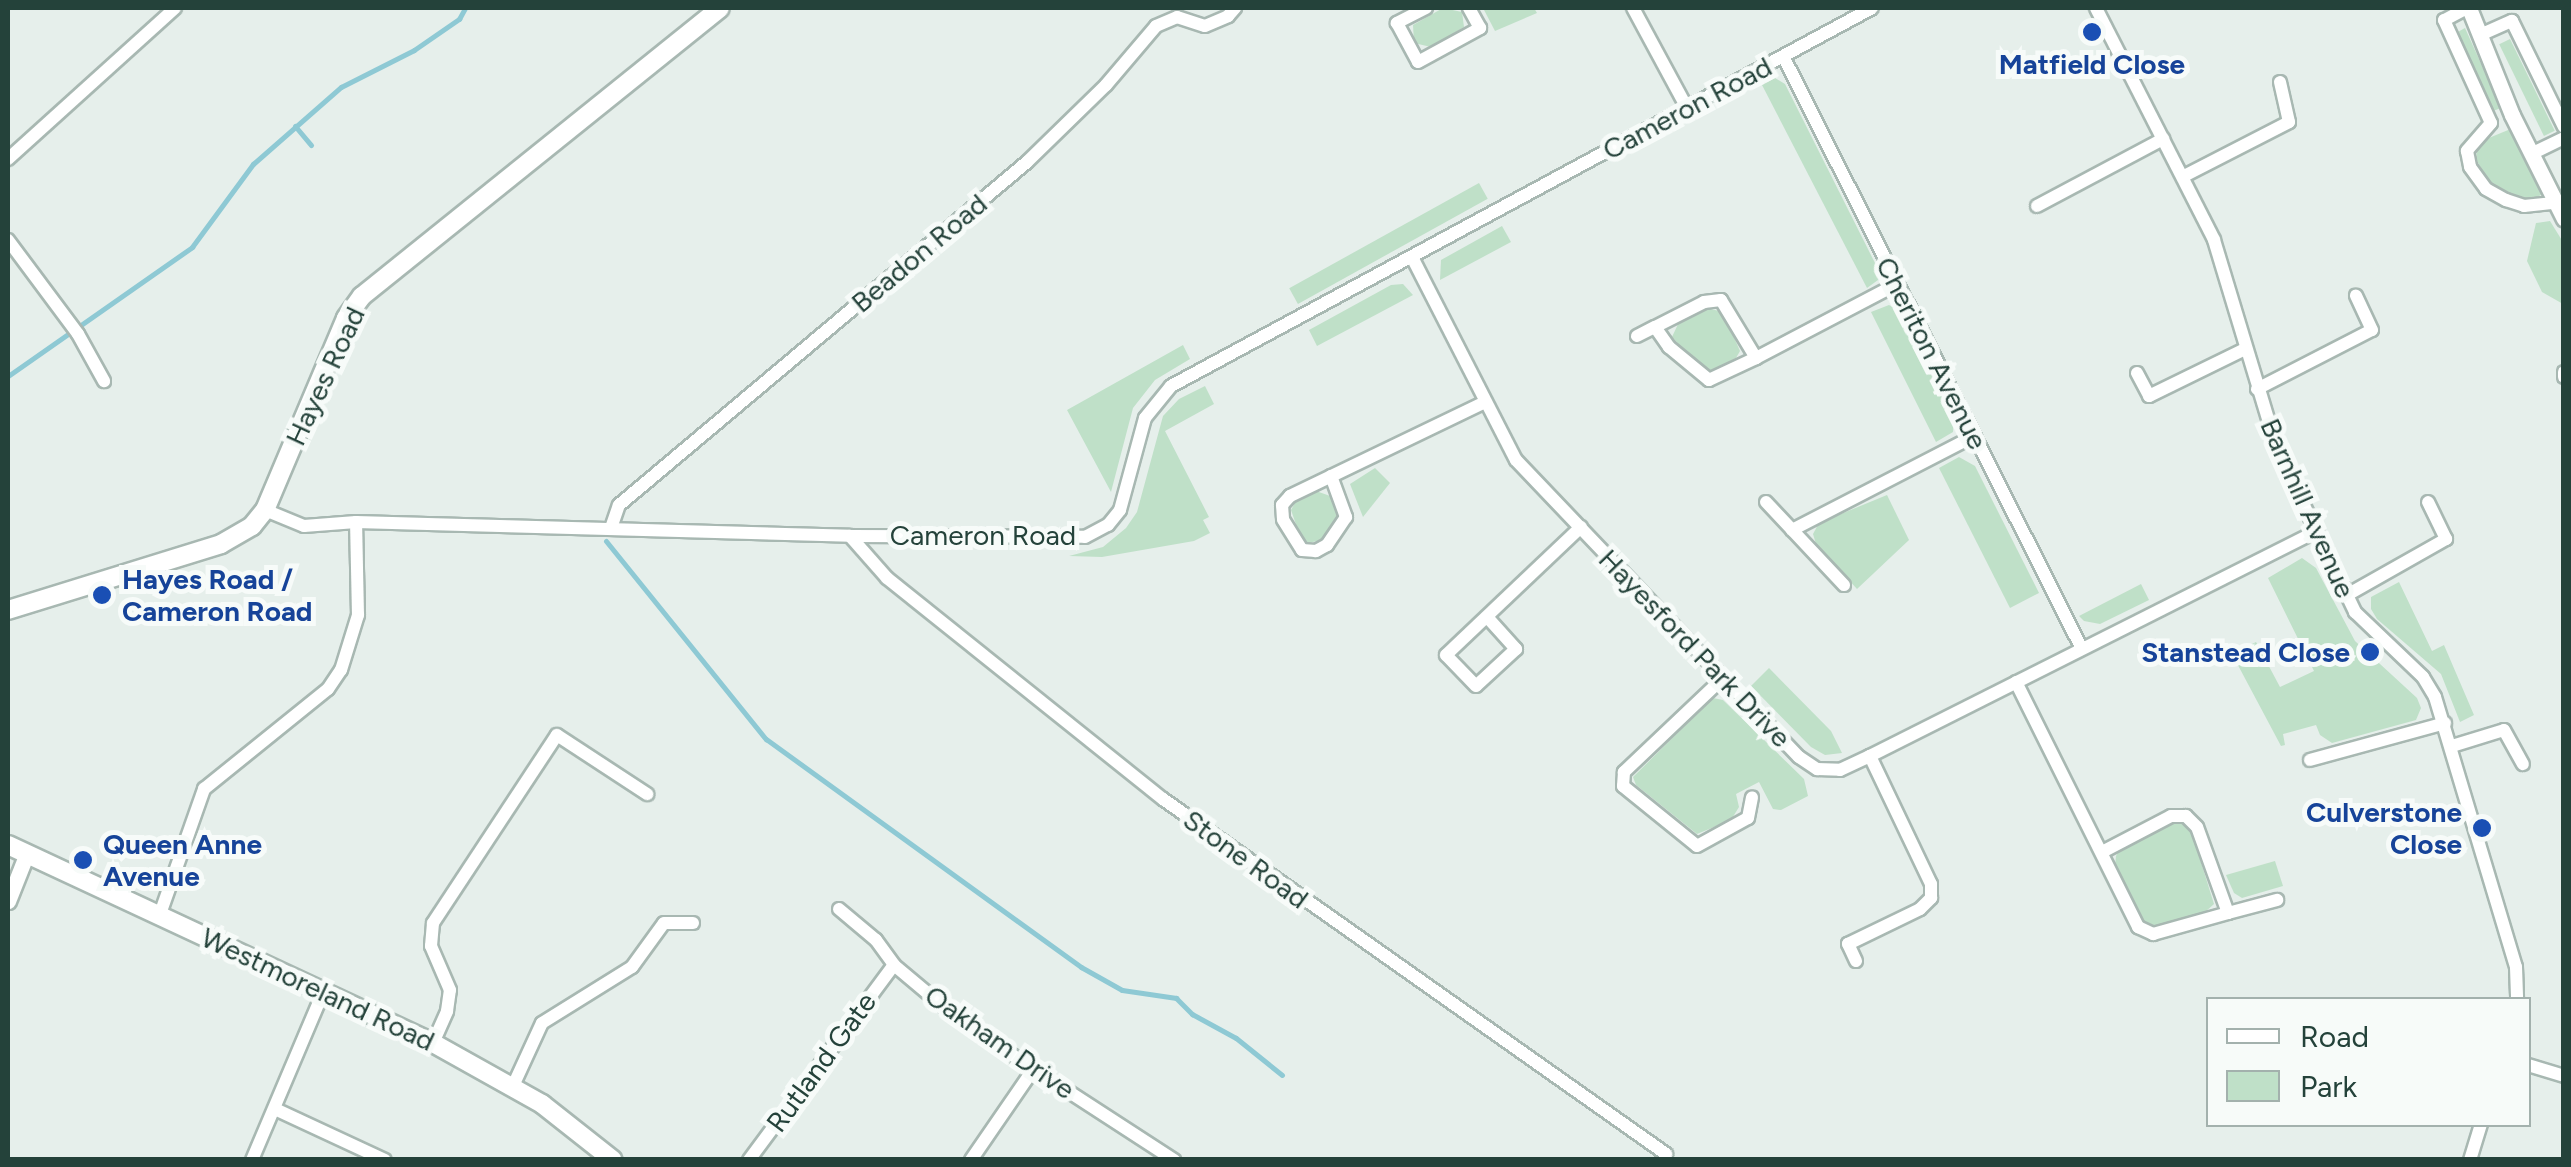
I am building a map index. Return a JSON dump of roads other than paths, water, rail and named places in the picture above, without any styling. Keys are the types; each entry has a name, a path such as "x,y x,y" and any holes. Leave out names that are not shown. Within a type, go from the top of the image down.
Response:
{"main road":[{"name":"Hayes Road","path":"8,610 238,537 265,510 346,318 362,296 720,8"},
{"name":"Westmoreland Road","path":"8,845 433,1043 513,1086 613,1160"}],"street":[{"path":"8,159 175,8"},
{"name":"Beadon Road","path":"610,528 619,505 1028,162 1106,85 1156,26 1177,18 1205,26 1228,16 1234,8"},
{"path":"1426,8 1397,23 1418,62 1480,28 1469,8"},
{"path":"1633,8 1688,108"},
{"name":"Cameron Road","path":"265,510 304,526 356,522 850,536 1075,538 1096,533 1120,510 1145,418 1171,386 1872,8"},
{"name":"Barnhill Avenue","path":"2096,8 2214,240 2243,350 2277,449 2347,596 2367,628 2423,677 2445,724 2516,967 2517,997"},
{"path":"2491,122 2444,20 2468,8 2512,115 2564,218"},
{"path":"2480,35 2512,21 2564,127"},
{"name":"Cheriton Avenue","path":"1783,56 2082,648"},
{"path":"2184,176 2289,122 2280,82"},
{"path":"2512,115 2491,122 2467,151 2470,167 2486,189 2524,206 2554,204"},
{"path":"2531,154 2564,138"},
{"path":"2037,206 2163,139"},
{"path":"8,240 78,334 104,381"},
{"name":"Hayesford Park Drive","path":"1412,257 1483,403 1516,460 1799,757 1817,769 1840,770 1870,756 2317,532"},
{"path":"1655,326 1669,348 1709,380 1897,284"},
{"path":"2257,389 2372,330 2356,295"},
{"path":"1637,336 1704,302 1721,300 1756,358"},
{"path":"2137,372 2149,396 2243,350"},
{"path":"1331,476 1346,517 1327,545 1316,551 1302,550 1282,519 1282,504 1331,476 1483,403"},
{"path":"1792,530 1974,436"},
{"path":"1766,502 1844,585"},
{"path":"2347,596 2446,540 2428,502"},
{"path":"160,914 204,789 328,689 341,670 358,615 356,522"},
{"path":"1488,618 1516,649 1476,686 1446,656 1581,528"},
{"name":"Stone Road","path":"850,536 886,578 1163,798 1666,1154"},
{"path":"1723,678 1624,772 1623,786 1698,846 1748,818 1752,797"},
{"path":"2016,682 2144,933 2277,900"},
{"path":"2310,760 2445,724"},
{"path":"2452,746 2501,724 2523,764"},
{"path":"433,1043 448,1011 450,990 431,946 434,923 557,735 647,794"},
{"path":"1856,960 1848,944 1920,909 1931,898 1930,884 1870,756"},
{"path":"2102,852 2171,816 2186,816 2198,827 2228,913"},
{"path":"8,901 27,853"},
{"name":"Oakham Drive","path":"839,908 876,940 894,965 963,1023 1174,1160"},
{"path":"513,1086 542,1023 632,967 664,923 694,924"},
{"name":"Rutland Gate","path":"749,1160 894,965"},
{"path":"252,1160 324,990"},
{"path":"2531,1065 2564,1076"},
{"path":"971,1160 1035,1067"},
{"path":"275,1109 385,1160"},
{"path":"2470,1160 2480,1127"}],"waterway":[{"path":"8,376 192,247 253,164 341,87 414,50 459,19 465,8"},
{"path":"295,126 311,145"},
{"path":"606,541 766,739 1081,967 1122,990 1176,998 1192,1014 1236,1038 1282,1075"}],"place":[{"name":"Matfield Close","path":"2092,32"},
{"name":"Hayes Road / Cameron Road","path":"102,595"},
{"name":"Stanstead Close","path":"2370,652"},
{"name":"Culverstone Close","path":"2482,828"},
{"name":"Queen Anne Avenue","path":"83,860"}]}
